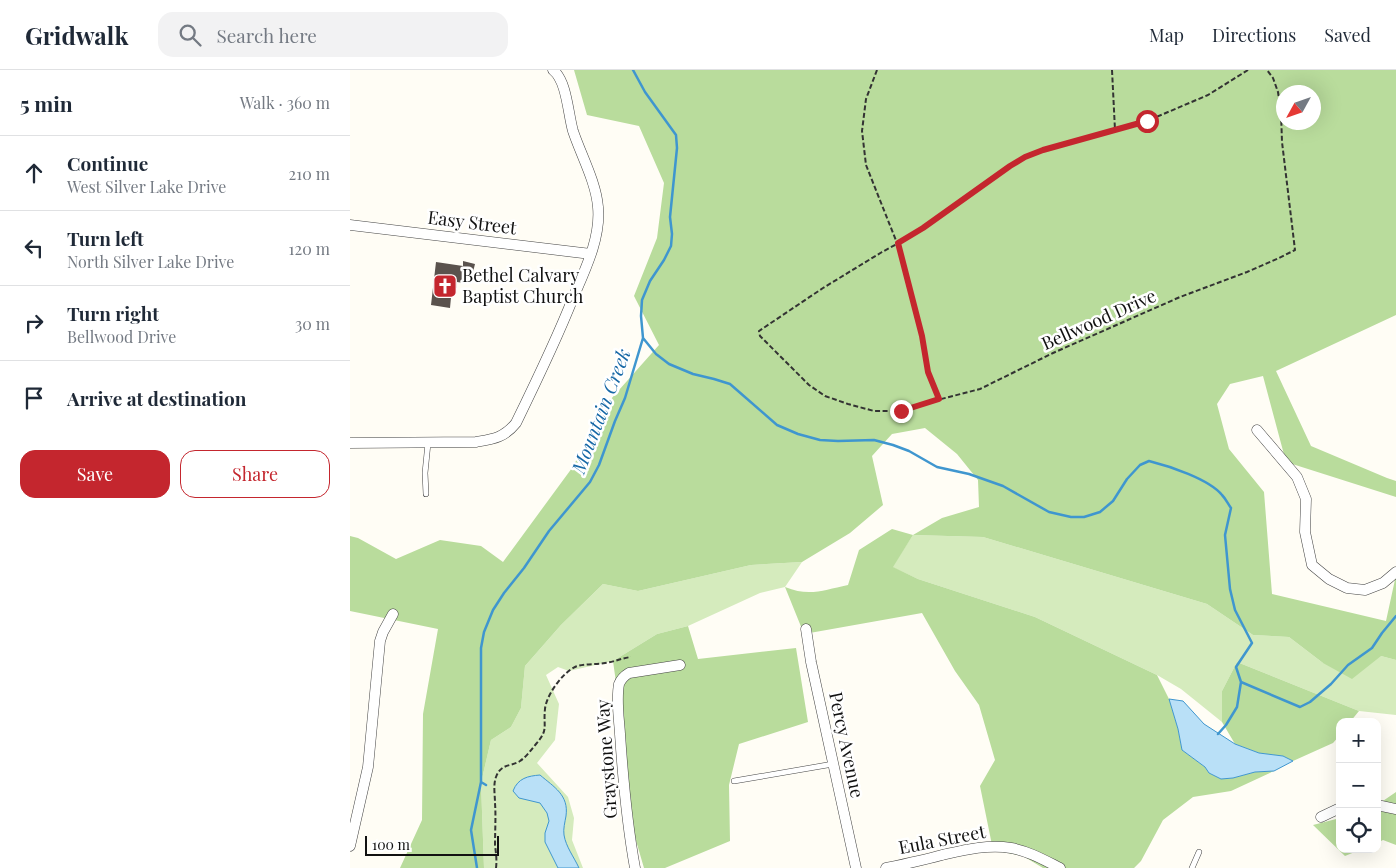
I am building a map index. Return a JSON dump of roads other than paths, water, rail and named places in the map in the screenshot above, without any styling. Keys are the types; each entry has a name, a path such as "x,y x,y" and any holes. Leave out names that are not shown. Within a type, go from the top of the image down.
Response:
{"street":[{"path":"350,442 476,442 502,436 516,423 564,320 591,254 596,238 599,217 598,205 573,129 562,83 559,76 553,70"},
{"name":"Easy Street","path":"350,225 591,254"},
{"path":"1257,430 1297,477 1306,499 1305,532 1312,565 1329,579 1347,588 1365,590 1383,583 1396,572"},
{"path":"350,846 368,767 380,641 393,614"},
{"name":"Percy Avenue","path":"806,629 811,662 856,868"},
{"name":"Graystone Way","path":"635,868 626,815 618,709 620,683 624,676 629,673 680,665"},
{"path":"1381,806 1396,810"},
{"path":"1321,817 1336,810"},
{"name":"Eula Street","path":"886,868 992,846 1020,850 1060,868"}],"lane":[{"path":"426,494 425,473 428,443"},
{"path":"734,781 833,764"},
{"path":"1192,868 1199,852"}],"water":[{"path":"1169,699 1183,701 1204,724 1235,744 1259,753 1283,756 1293,761 1274,771 1255,772 1233,778 1221,779 1209,773 1205,767 1182,750"},
{"path":"540,775 563,797 566,809 564,835 568,848 579,868 558,868 545,842 545,833 549,821 547,813 540,803 519,798 513,791 524,778"}],"waterway":[{"name":"Mountain Creek","path":"477,868 471,830 481,782 481,648 484,632 493,610 504,593 524,568 549,531 590,482 599,465 625,398 643,338 642,300 650,281 671,246 670,217 677,148 676,135 645,92 633,70"},
{"path":"643,338 656,354 669,364 693,374 730,384 777,425 798,434 820,440 874,440 893,445 909,451 937,467 969,474 1003,486 1049,512 1071,517 1084,517 1100,512 1113,501 1127,479 1140,465 1149,461 1188,474 1216,489 1231,508 1225,535 1230,589 1235,610 1252,643 1236,667 1241,682 1237,707 1218,734"},
{"path":"1241,682 1300,707 1310,702 1331,684 1348,665 1372,648 1396,616"},
{"name":"Mountain Creek","path":"481,782 486,785"}],"place":[{"name":"Bethel Calvary Baptist Church","path":"445,286"}]}
